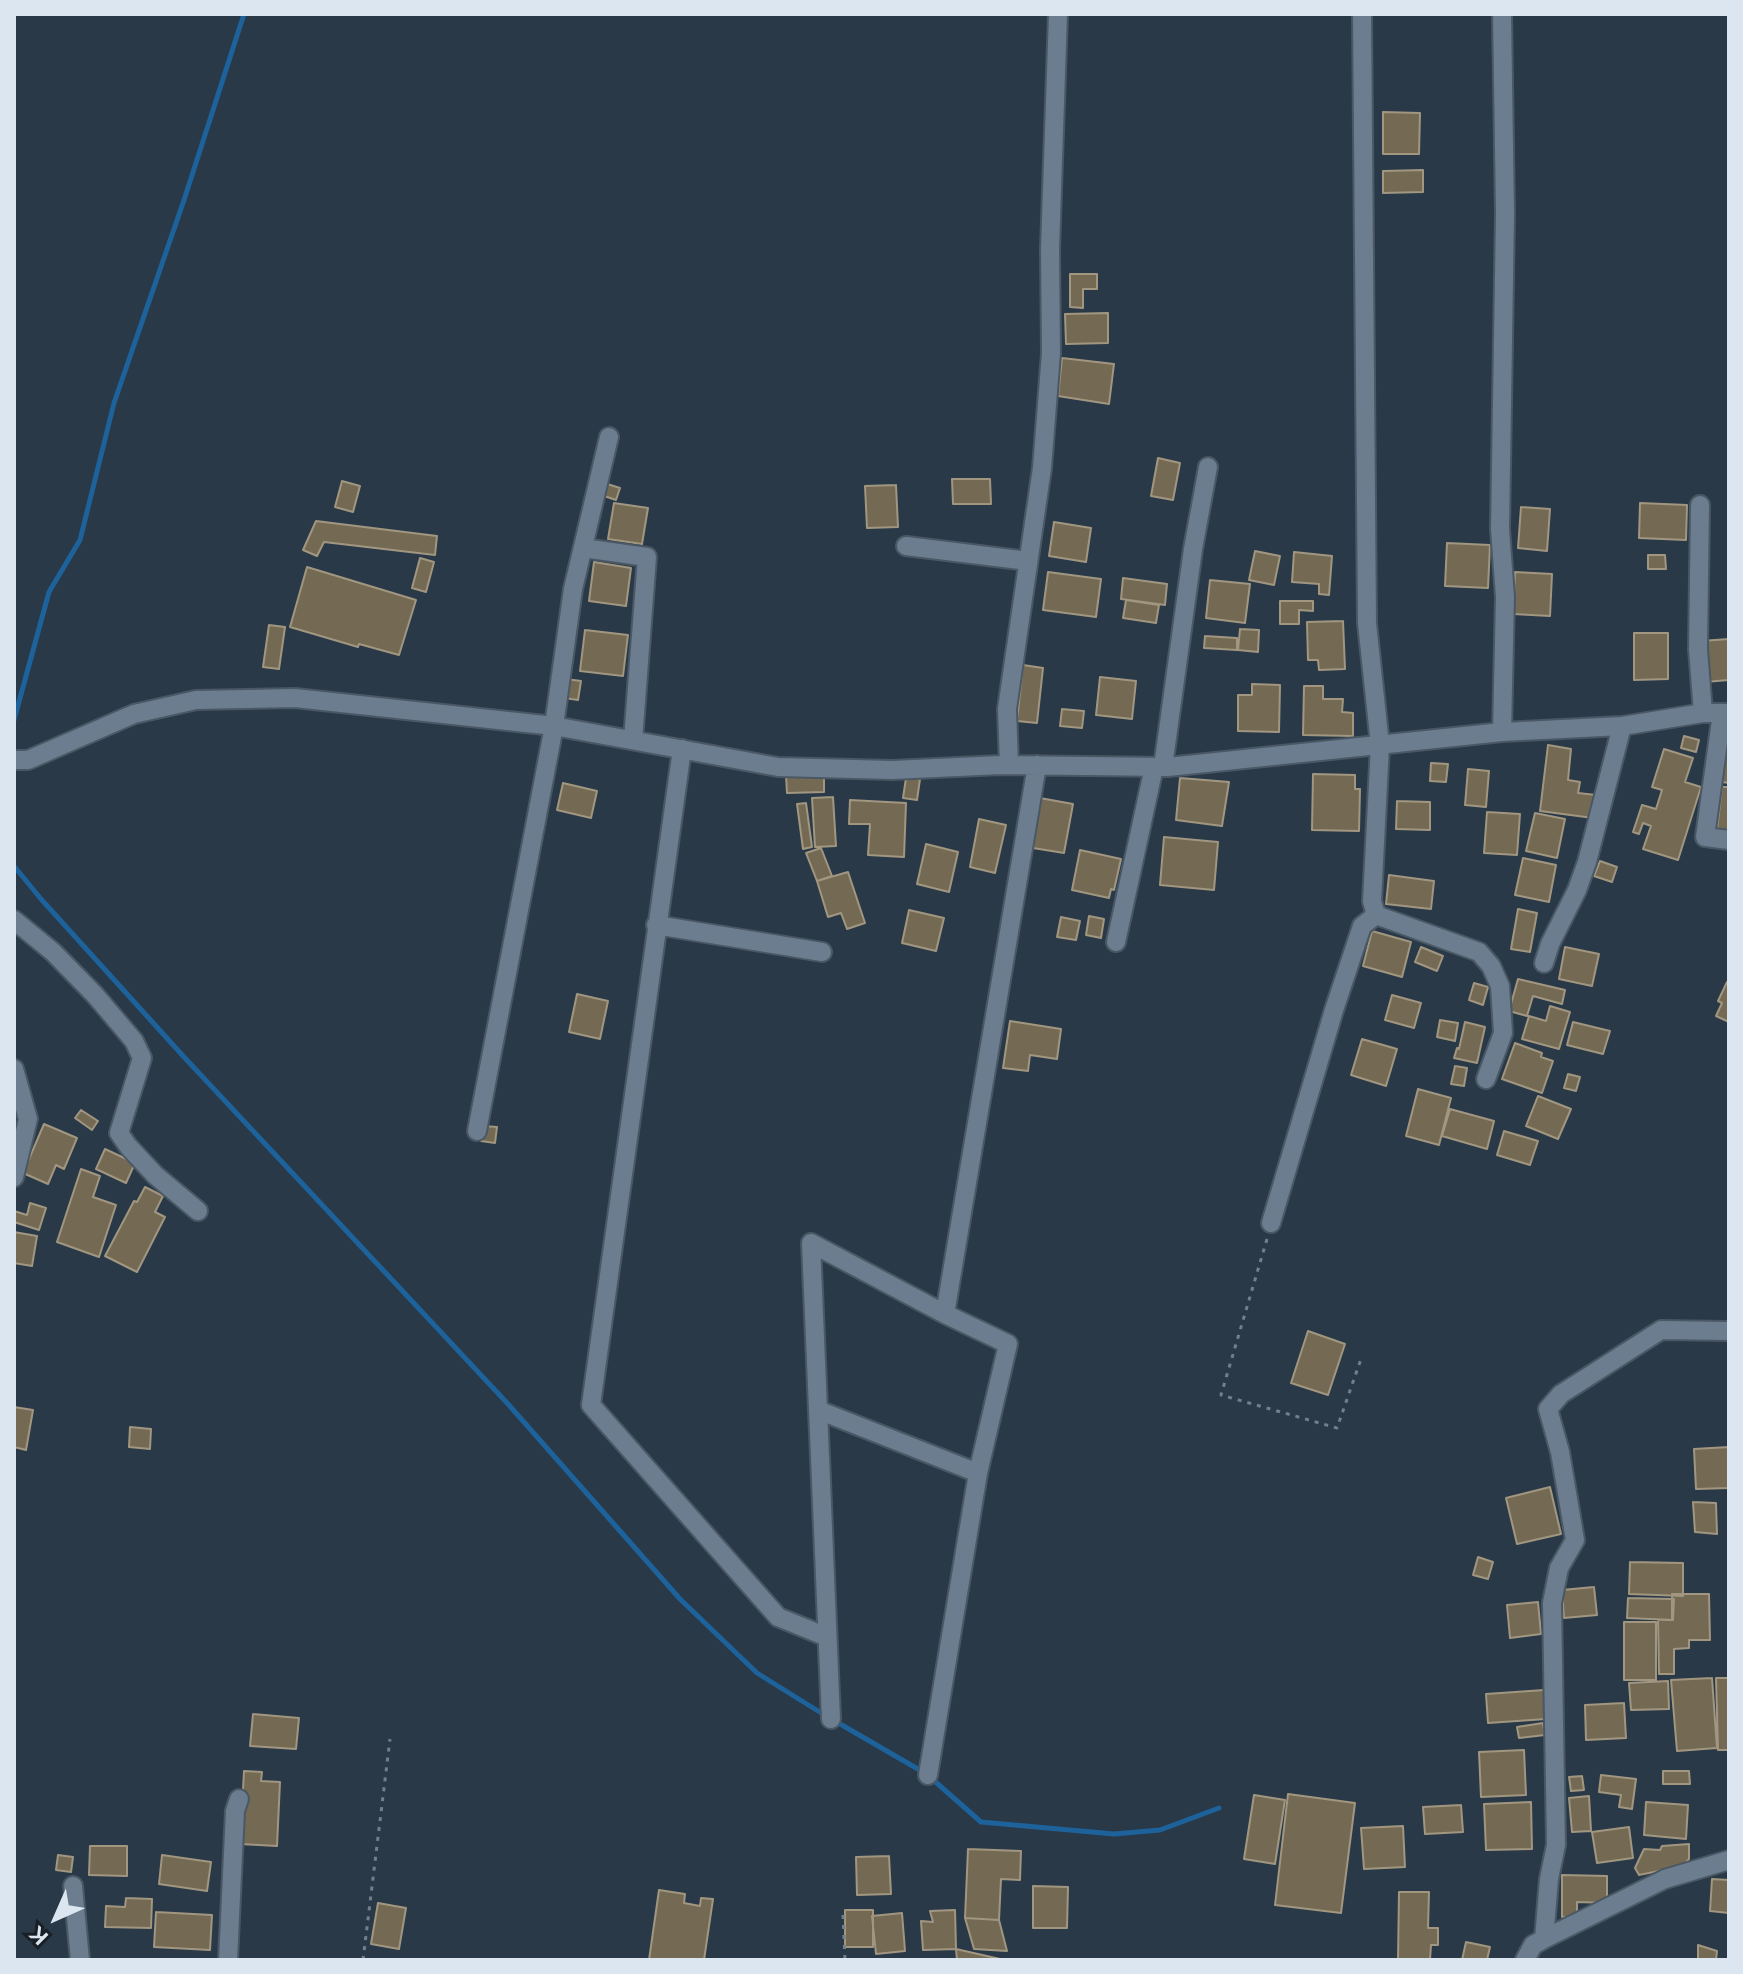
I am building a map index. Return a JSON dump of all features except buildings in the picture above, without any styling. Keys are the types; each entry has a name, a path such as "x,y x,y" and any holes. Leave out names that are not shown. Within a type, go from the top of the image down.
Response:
{"street":[{"path":"1009,765 1007,709 1042,468 1051,353 1050,249 1058,14"},
{"path":"1362,14 1366,592 1380,745 1372,901 1376,915"},
{"path":"1502,14 1505,214 1500,529 1505,597 1502,732"},
{"path":"477,1131 554,726 573,589 609,437"},
{"path":"1116,942 1159,767 1208,467"},
{"path":"1700,505 1698,649 1718,713 1705,837 1729,840"},
{"path":"906,546 1028,561"},
{"path":"583,548 647,557 633,740"},
{"path":"14,760 28,760 134,714 196,700 295,698 554,726 778,767 892,770 1009,765 1159,767 1502,732 1622,726 1718,713"},
{"path":"1544,963 1587,862 1622,726"},
{"path":"682,749 591,1405 778,1617 827,1637"},
{"path":"945,1314 1037,765"},
{"path":"1376,915 1479,952 1491,966 1500,986 1503,1033 1486,1079"},
{"path":"1271,1223 1362,926 1376,915"},
{"path":"14,920 95,995 134,1041 142,1058 119,1133 155,1175 198,1211"},
{"path":"656,925 822,952"},
{"path":"14,1069 28,1119 14,1177"},
{"path":"831,1719 811,1243 1008,1344 978,1473 928,1775"},
{"path":"1544,1939 1549,1879 1556,1845 1552,1603 1559,1568 1575,1540 1560,1452 1548,1409 1561,1394 1661,1330 1729,1331"},
{"path":"818,1410 978,1473"},
{"path":"228,1960 235,1811 239,1799"},
{"path":"1525,1960 1533,1945 1665,1879 1729,1860"},
{"path":"73,1886 80,1960"}],"path":[{"path":"1271,1223 1221,1395 1337,1428 1361,1359"},
{"path":"363,1960 390,1739"},
{"path":"843,1915 845,1960"}],"waterway":[{"path":"14,720 49,592 80,540 114,403 244,14"},
{"path":"14,866 184,1057 508,1404 680,1599 757,1673 826,1716"},
{"path":"835,1721 923,1772"},
{"path":"931,1778 981,1822 1114,1834 1160,1830 1219,1808"}]}
